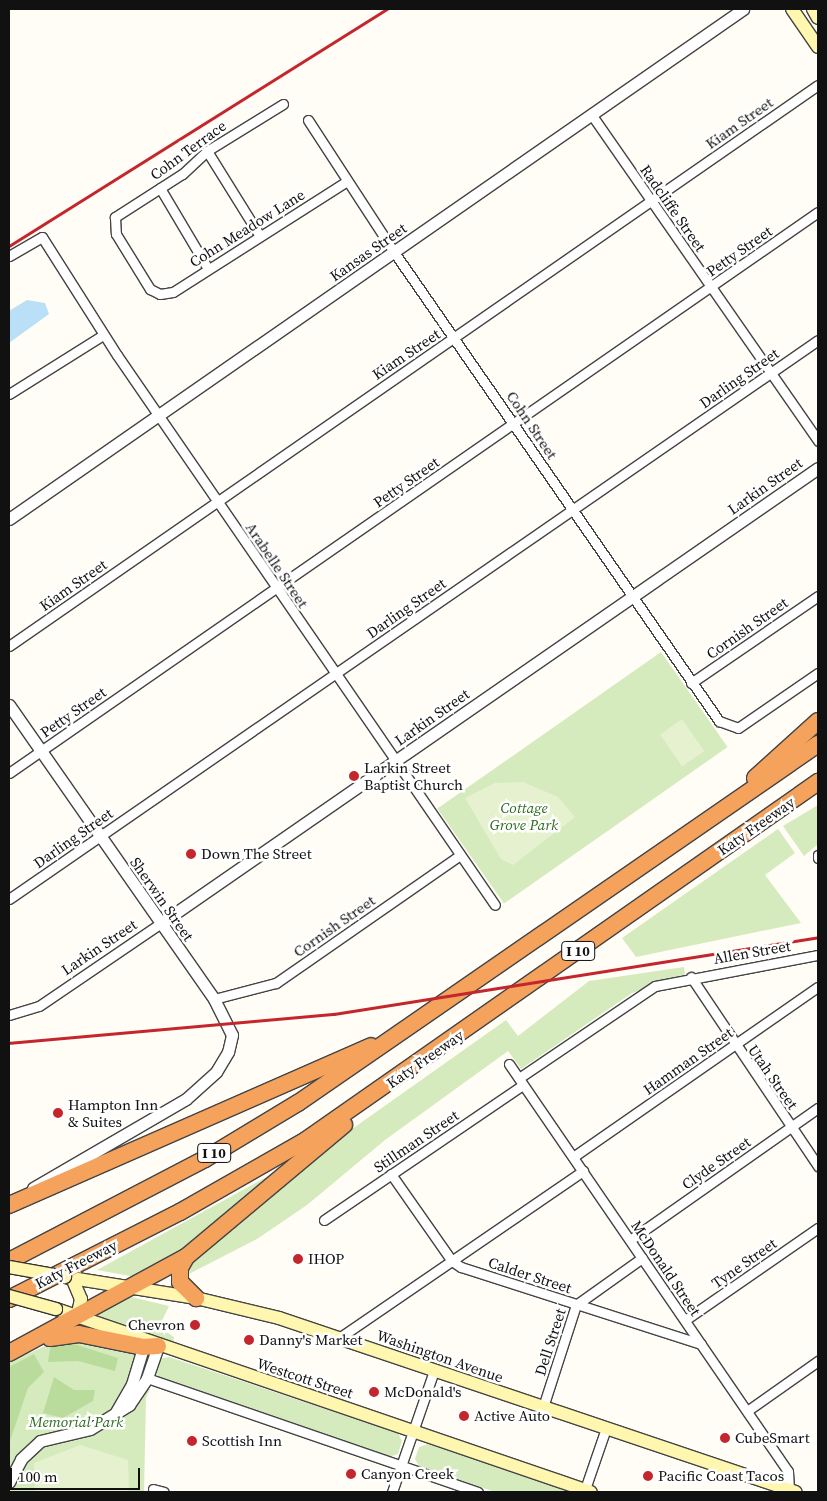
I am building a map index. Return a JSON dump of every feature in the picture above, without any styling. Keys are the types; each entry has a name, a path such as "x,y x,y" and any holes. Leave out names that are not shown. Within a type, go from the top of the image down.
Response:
{"highway":[{"path":"706,822 818,721"},
{"name":"Katy Freeway","path":"9,1261 205,1159 410,1029 818,744"},
{"name":"Katy Freeway","path":"9,1297 180,1212 306,1140 398,1079 818,782"},
{"path":"759,824 818,795"},
{"path":"9,1205 410,1029"},
{"path":"9,1353 137,1287 186,1257 398,1079"},
{"path":"186,1257 179,1277 186,1292 196,1298"},
{"path":"36,1340 79,1334 150,1347"}],"main road":[{"path":"792,9 818,47"},
{"path":"813,9 818,18"},
{"name":"Washington Avenue","path":"9,1267 78,1282 137,1287 196,1298 340,1338 606,1428 771,1488 792,1491"},
{"path":"77,1318 81,1299 78,1282"},
{"name":"Westcott Street","path":"9,1297 56,1309 150,1347 412,1431 586,1492"}],"street":[{"name":"Kansas Street","path":"9,519 743,9"},
{"name":"Kiam Street","path":"9,646 818,85"},
{"name":"Cohn Terrace","path":"160,294 150,289 113,222 116,215 160,188 207,151 283,104"},
{"name":"Radcliffe Street","path":"591,114 818,441"},
{"name":"Cohn Street","path":"308,120 394,252 456,337 719,721 729,728 744,725 818,673"},
{"path":"207,151 260,236"},
{"name":"Cohn Meadow Lane","path":"160,294 172,292 347,181"},
{"path":"160,188 208,269"},
{"name":"Petty Street","path":"9,774 818,212"},
{"name":"Arabelle Street","path":"9,256 42,237 103,335 495,905"},
{"path":"9,394 103,335"},
{"name":"Darling Street","path":"9,899 818,340"},
{"name":"Larkin Street","path":"9,1014 39,1006 818,468"},
{"name":"Cornish Street","path":"692,683 818,596"},
{"name":"Sherwin Street","path":"9,705 214,999 230,1026 228,1052 202,1086 174,1107 9,1205"},
{"name":"Cornish Street","path":"214,999 276,983 460,855"},
{"name":"Allen Street","path":"692,977 818,955"},
{"name":"Utah Street","path":"692,977 734,1045 818,1166"},
{"name":"Stillman Street","path":"324,1220 521,1081 638,995 692,977"},
{"name":"Hamman Street","path":"573,1157 818,987"},
{"name":"McDonald Street","path":"509,1064 788,1471 792,1491"},
{"name":"Clyde Street","path":"630,1240 818,1108"},
{"path":"340,1338 583,1171"},
{"path":"391,1174 452,1261"},
{"name":"Tyne Street","path":"685,1320 818,1228"},
{"name":"Dell Street","path":"543,1407 576,1305 642,1258"},
{"name":"Calder Street","path":"452,1261 576,1305 701,1344"},
{"path":"9,1482 21,1459 40,1441 90,1428 129,1405 147,1378 150,1347"},
{"path":"116,1412 150,1347"},
{"path":"747,1411 818,1361"},
{"path":"392,1492 434,1371"},
{"path":"147,1378 478,1492"},
{"path":"586,1492 606,1428"},
{"path":"154,1489 164,1492"}],"green space":[{"name":"Cottage Grove Park","path":"661,652 728,747 504,904 437,809"},
{"path":"682,719 704,751 682,766 660,734"},
{"path":"523,782 558,797 575,817 513,865 501,859 465,798 495,783"},
{"path":"818,805 818,844 804,856 783,826"},
{"path":"778,829 795,853 765,875 801,923 636,957 622,938"},
{"path":"684,967 685,974 632,993 521,1069 508,1051 385,1140 307,1205 257,1239 183,1277 184,1269 314,1156 506,1020 518,1036 589,981"},
{"path":"272,1174 276,1180 238,1212 141,1278 97,1270"},
{"path":"127,1296 169,1306 159,1327 174,1337 173,1343 93,1316"},
{"name":"Memorial Park","path":"66,1337 133,1350 136,1356 128,1379 150,1389 146,1398 144,1492 9,1492 9,1362"},
{"path":"51,1343 74,1344 118,1358 115,1371 78,1361 48,1362"},
{"path":"34,1354 44,1372 28,1388 10,1441 9,1367"},
{"path":"169,1357 398,1433 402,1441 398,1454 389,1457 160,1380 154,1369 159,1359"},
{"path":"54,1377 74,1390 95,1390 93,1401 63,1418 43,1413"},
{"path":"428,1444 568,1492 495,1492 419,1466 415,1459 419,1447"},
{"path":"80,1445 128,1460 129,1492 35,1492 34,1463"}],"water":[{"path":"27,300 45,303 49,314 9,343 9,311"}],"railway":[{"path":"9,246 387,9"},
{"path":"9,1043 334,1014 818,937"}],"place":[{"name":"Larkin Street Baptist Church","path":"354,776"},
{"name":"Down The Street","path":"191,854"},
{"name":"Hampton Inn & Suites","path":"58,1113"},
{"name":"IHOP","path":"298,1259"},
{"name":"Chevron","path":"195,1325"},
{"name":"Danny's Market","path":"249,1340"},
{"name":"McDonald's","path":"374,1392"},
{"name":"Active Auto","path":"464,1416"},
{"name":"CubeSmart","path":"725,1438"},
{"name":"Scottish Inn","path":"192,1441"},
{"name":"Canyon Creek","path":"351,1474"},
{"name":"Pacific Coast Tacos","path":"648,1476"}]}
